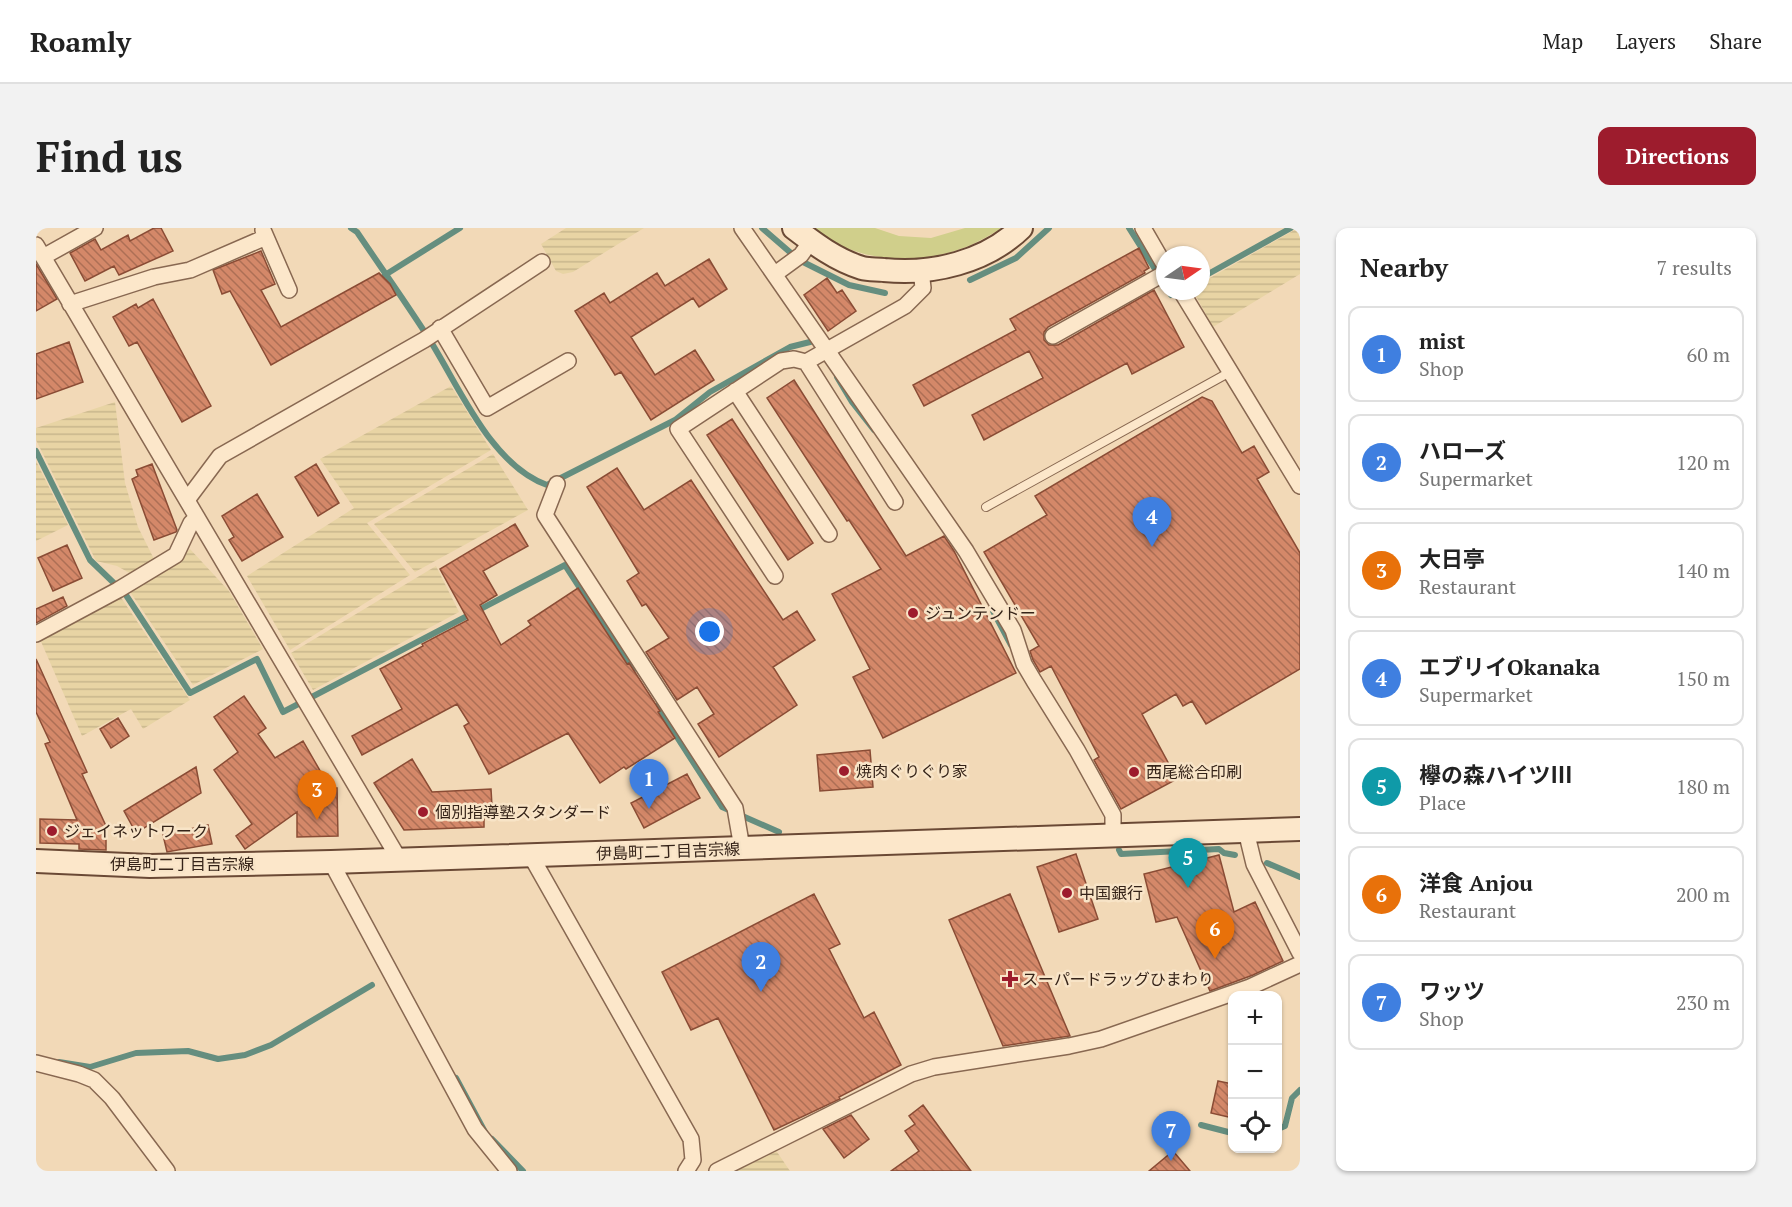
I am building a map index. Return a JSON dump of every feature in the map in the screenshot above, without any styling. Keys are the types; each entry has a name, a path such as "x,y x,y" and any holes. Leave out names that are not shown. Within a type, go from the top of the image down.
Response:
{"street":[{"path":"95,228 40,251 399,859"},
{"path":"742,228 775,274 895,502"},
{"path":"775,274 800,246 826,252 862,268 903,272 938,269 976,258 1013,236 1021,228"},
{"path":"1143,228 1156,259"},
{"path":"70,304 154,277 190,270 264,232 289,290"},
{"path":"187,500 220,456 432,334 542,262"},
{"path":"775,576 678,429 781,361 819,355 904,306 923,288 921,270"},
{"path":"1053,336 1156,276"},
{"path":"1186,300 1300,486"},
{"path":"432,334 487,408 568,361"},
{"path":"819,355 966,551 1013,630 1024,664 1077,750 1113,815 1113,835"},
{"path":"735,391 829,534"},
{"path":"557,484 545,515 736,814 742,848"},
{"path":"36,634 118,590 176,555 191,523 197,517"},
{"name":"伊島町二丁目吉宗線","path":"36,861 150,866 331,862 1300,829"},
{"path":"1246,831 1254,864 1300,953"},
{"path":"531,856 692,1139 689,1165 708,1171"},
{"path":"331,862 475,1130 509,1171"},
{"path":"717,1171 911,1074 934,1067 1101,1039 1250,987 1300,964"},
{"path":"36,1063 94,1080 112,1098 167,1171"}],"lane":[{"path":"986,507 1230,372"}],"shaded area":[{"path":"566,228 644,228 573,272 563,274 556,271 541,244"},
{"path":"811,228 875,228 899,236 931,238 965,228 1003,228 971,245 946,253 906,259 886,258 846,248"},
{"path":"1300,228 1300,274 1213,327 1198,300 1210,300 1210,278"},
{"path":"451,386 491,450 367,523 410,575 290,650 247,576 354,508 320,459"},
{"path":"115,402 125,483 138,527 156,563 133,575 117,566 96,561 36,440 36,428"},
{"path":"493,454 528,510 415,572 374,524"},
{"path":"36,461 68,525 36,541"},
{"path":"190,549 229,591 263,649 193,685 128,589 180,558"},
{"path":"436,566 459,612 313,690 291,653"},
{"path":"120,596 190,700 143,729 131,709 82,736 39,637"},
{"path":"775,1149 790,1171 729,1171"}],"building":[{"path":"154,228 161,228 173,251 119,275 114,266 85,281 70,253 95,239 101,250 128,235 130,241"},
{"path":"1139,248 1149,268 1144,271 1145,273 1048,327 1044,332 1044,340 1049,345 1058,345 1154,290 1156,300 1159,300 1184,347 1132,374 1127,363 984,440 972,415 1043,378 1029,351 924,406 913,385 1016,330 1010,319"},
{"path":"261,251 275,284 261,290 281,327 379,273 390,284 396,295 271,365 230,291 222,294 213,270"},
{"path":"709,259 727,289 699,307 693,298 631,337 655,375 695,350 714,380 651,420 621,372 615,375 575,311 604,293 610,303 657,273 665,286"},
{"path":"36,264 57,299 36,311"},
{"path":"827,278 837,293 842,290 856,311 828,331 804,295"},
{"path":"153,299 211,406 182,422 137,342 129,346 113,317 136,304 138,308"},
{"path":"69,342 83,382 36,399 36,354"},
{"path":"794,380 906,556 944,536 954,551 1016,673 883,738 853,677 870,669 832,594 881,569 767,398"},
{"path":"1202,397 1212,401 1242,453 1254,446 1269,472 1257,479 1300,553 1300,669 1206,724 1192,701 1183,706 1176,694 1142,714 1177,779 1121,809 1094,760 1099,757 1051,666 1040,672 1033,660 1030,651 1039,646 984,552 1047,515 1035,496"},
{"path":"732,419 813,543 788,560 707,435"},
{"path":"152,464 177,530 154,540 132,479 138,476 136,470"},
{"path":"316,464 339,503 318,516 295,477"},
{"path":"617,468 644,510 691,480 783,620 797,611 815,640 773,667 797,705 719,757 698,724 714,714 697,687 677,700 646,652 669,638 646,604 642,606 627,581 639,573 587,487"},
{"path":"257,494 283,537 242,561 229,540 234,537 222,516"},
{"path":"515,524 528,546 483,571 497,595 480,605 501,645 531,625 528,621 578,588 627,664 629,663 675,738 600,783 568,733 489,774 464,726 469,723 457,704 362,755 352,736 402,709 380,669 468,620 440,569"},
{"path":"67,545 82,578 53,591 38,558"},
{"path":"63,597 67,606 36,623 36,609"},
{"path":"36,659 87,772 82,774 106,826 106,850 79,849 79,844 40,843 40,819 77,820 45,744 50,742 36,712"},
{"path":"244,696 266,728 258,734 275,758 303,741 330,788 337,788 338,836 297,837 297,812 245,849 236,836 252,824 214,770 238,752 214,717"},
{"path":"118,718 129,736 111,748 100,729"},
{"path":"870,750 873,787 820,791 817,755"},
{"path":"412,759 432,792 491,789 492,806 484,806 484,827 404,830 374,783"},
{"path":"196,767 201,793 136,833 124,811"},
{"path":"687,774 700,798 644,828 631,803"},
{"path":"208,825 212,844 167,852 163,835"},
{"name":"中国銀行","path":"1076,854 1098,919 1059,932 1037,867"},
{"path":"1219,855 1234,912 1255,902 1283,961 1210,991 1177,917 1156,922 1144,874"},
{"path":"814,894 840,944 829,949 864,1018 874,1012 901,1065 839,1097 840,1099 774,1130 718,1018 691,1030 662,972"},
{"name":"スーパードラッグひまわり","path":"1010,894 1070,1036 1003,1046 949,920"},
{"path":"1218,1081 1228,1083 1228,1117 1211,1113"},
{"path":"923,1105 971,1171 891,1171 919,1151 905,1131 915,1124 909,1116"},
{"path":"851,1115 869,1139 844,1158 823,1129"},
{"path":"1173,1151 1190,1171 1149,1171"}],"waterway":[{"path":"351,228 357,232 418,321 463,398 492,441 526,474 547,485 675,420 710,392 790,347 814,341"},
{"path":"385,275 460,228"},
{"path":"762,228 799,260 849,285 885,293"},
{"path":"970,280 1016,258 1049,228"},
{"path":"1129,228 1156,271"},
{"path":"1210,273 1291,228"},
{"path":"837,377 852,402 874,430"},
{"path":"36,451 90,560 118,587"},
{"path":"124,592 190,693 257,659 283,712 565,565 633,670"},
{"path":"993,611 1011,645"},
{"path":"657,706 722,807 779,832"},
{"path":"1119,850 1121,854 1219,849 1224,853 1235,855"},
{"path":"1267,863 1300,877"},
{"path":"59,1062 90,1067 136,1053 188,1051 218,1059 245,1055 271,1045 372,985"},
{"path":"456,1078 485,1132"},
{"path":"1282,1127 1285,1126 1292,1098 1300,1090"},
{"path":"1201,1125 1228,1132"},
{"path":"492,1139 523,1171"}],"place":[{"name":"エブリイOkanaka","path":"1152,547"},
{"name":"ジュンテンドー","path":"913,613"},
{"name":"焼肉ぐりぐり家","path":"844,771"},
{"name":"西尾総合印刷","path":"1134,772"},
{"name":"mist","path":"649,809"},
{"name":"個別指導塾スタンダード","path":"423,812"},
{"name":"大日亭","path":"317,820"},
{"name":"ジェイネットワーク","path":"52,831"},
{"name":"欅の森ハイツⅢ","path":"1188,888"},
{"name":"中国銀行","path":"1067,893"},
{"name":"洋食 Anjou","path":"1215,959"},
{"name":"スーパードラッグひまわり","path":"1010,979"},
{"name":"ハローズ","path":"761,992"},
{"name":"ワッツ","path":"1171,1161"}]}
